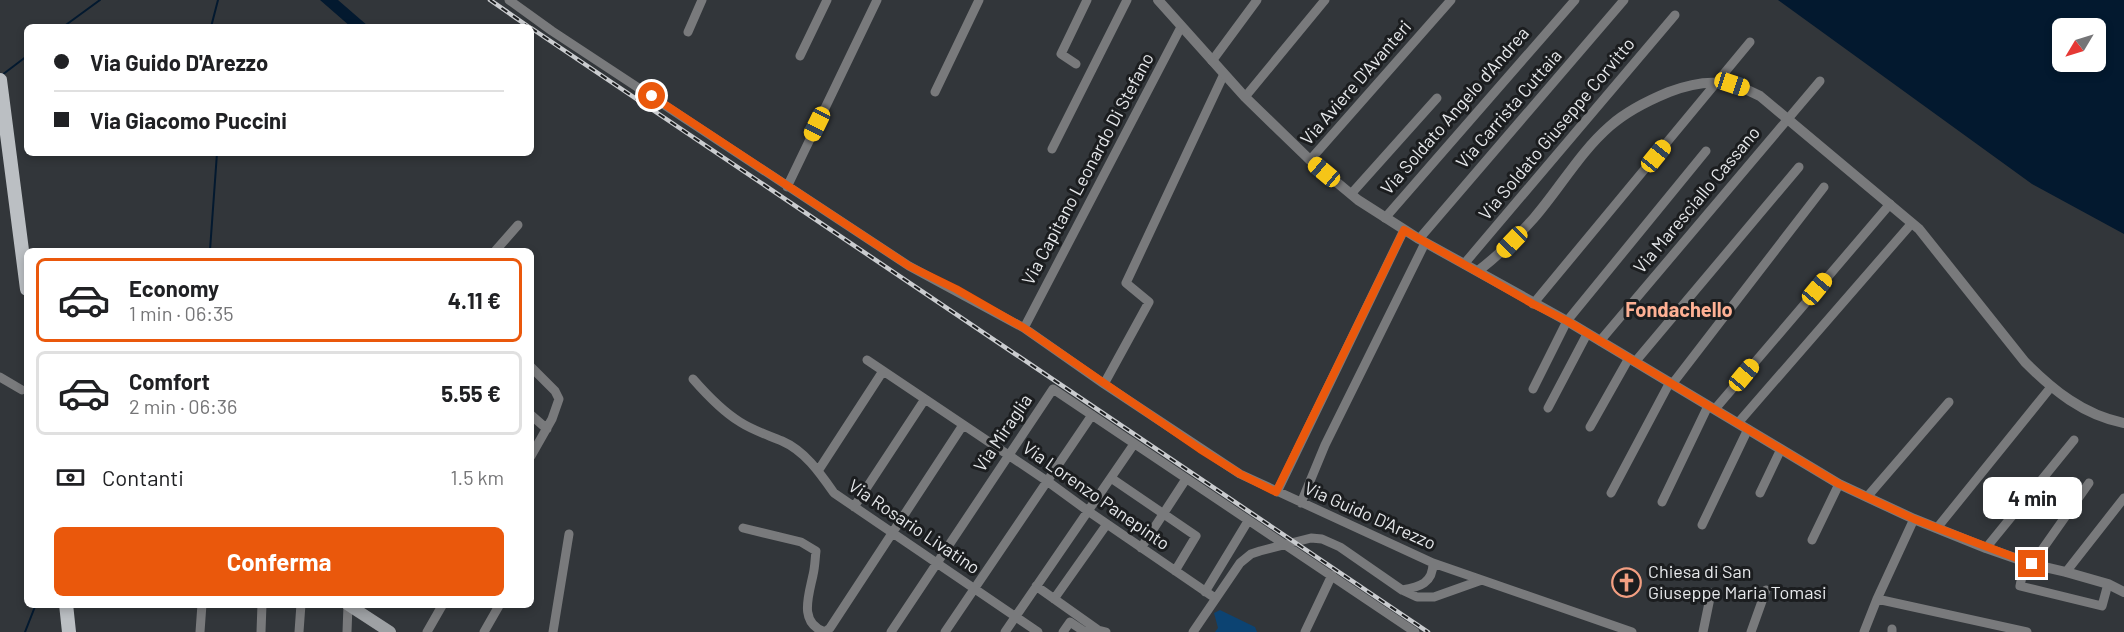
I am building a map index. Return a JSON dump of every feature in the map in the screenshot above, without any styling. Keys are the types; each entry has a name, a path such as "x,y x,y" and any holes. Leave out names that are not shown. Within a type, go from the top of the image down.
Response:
{"main road":[{"path":"0,80 2,113 24,268"},
{"path":"66,608 69,632"},
{"path":"353,608 390,632"}],"street":[{"name":"Via Guido D'Arezzo","path":"509,0 787,187 909,266 956,289 1024,328 1210,456 1240,474 1433,563 1479,581 1587,615 1632,632"},
{"path":"687,32 702,0"},
{"path":"800,56 827,0"},
{"path":"787,187 877,0"},
{"path":"935,92 979,0"},
{"path":"1076,64 1061,54 1087,0"},
{"path":"1052,149 1127,0"},
{"path":"1158,0 1245,97 1310,160 1351,194 1404,230 1567,321 1839,484 1914,519 1986,548 2029,563 2108,584 2124,592"},
{"path":"1212,61 1257,0"},
{"path":"1245,97 1325,0"},
{"name":"Via Aviere D'Avanteri","path":"1310,160 1451,0"},
{"name":"Via Soldato Angelo d'Andrea","path":"1385,218 1575,0"},
{"name":"Via Carrista Cuttaia","path":"1301,503 1325,445 1422,241 1624,0"},
{"name":"Via Soldato Giuseppe Corvitto","path":"1464,264 1676,15"},
{"name":"Via Capitano Leonardo Di Stefano","path":"1024,328 1181,27"},
{"path":"1533,304 1750,42"},
{"path":"1104,384 1149,302 1126,283 1224,74"},
{"name":"Via Maresciallo Cassano","path":"1600,341 1820,81"},
{"path":"1478,271 1503,251 1535,217 1591,145 1609,127 1645,102 1698,82 1732,84 1760,96 1912,223 1929,240 2025,362 2051,387 2076,406 2124,423"},
{"path":"1351,194 1437,98"},
{"path":"1533,389 1567,321 1706,151"},
{"path":"1590,427 1632,360 1799,167"},
{"path":"1611,493 1671,383 1824,187"},
{"path":"1662,502 1711,407 1890,204"},
{"path":"1702,525 1743,426 1912,223"},
{"path":"498,248 518,225"},
{"path":"1276,492 1404,230"},
{"path":"1548,408 1587,334"},
{"name":"Via Lorenzo Panepinto","path":"867,360 1215,598"},
{"path":"534,370 555,391 559,399 547,429 534,451"},
{"path":"819,471 883,371"},
{"path":"0,376 22,390"},
{"name":"Via Rosario Livatino","path":"693,379 721,408 740,422 764,436 784,442 814,464 834,493 1036,631"},
{"path":"1937,528 2051,387"},
{"name":"Via Miraglia","path":"891,632 1053,389 1415,632"},
{"path":"854,507 925,399"},
{"path":"1867,496 1949,402"},
{"path":"945,632 1092,416"},
{"path":"534,418 547,429"},
{"path":"743,528 801,542 816,551 807,603 808,612 810,621 817,629 825,632 833,630 892,532 963,425"},
{"path":"1986,548 2074,440"},
{"path":"1005,632 1134,444"},
{"path":"1760,493 1781,449"},
{"path":"1111,478 1196,536 1174,571"},
{"path":"1141,548 1186,479"},
{"path":"2089,483 2029,563 2020,586 2102,606 2108,584"},
{"path":"1812,540 1839,484"},
{"path":"2066,572 2124,498"},
{"path":"1864,632 1914,519"},
{"path":"1205,592 1248,521"},
{"path":"1054,599 1107,524"},
{"path":"553,632 569,534"},
{"path":"1193,632 1240,563 1251,554 1311,538 1322,539 1340,547 1402,590 1417,597 1434,597 1479,581"},
{"path":"1402,590 1419,587 1428,581 1431,577 1433,563"},
{"path":"1305,632 1332,576"},
{"path":"1036,586 1102,631"},
{"path":"1751,632 1766,590"},
{"path":"1703,632 1712,593"},
{"path":"1877,599 2027,632"},
{"path":"200,632 202,608"},
{"path":"261,632 262,608"},
{"path":"299,632 301,608"},
{"path":"347,632 348,608"},
{"path":"427,632 441,608"},
{"path":"484,632 498,608"},
{"path":"1063,632 1070,622 1085,632 1102,631"}],"shaded area":[{"path":"320,0 338,0 366,24 348,24"},
{"path":"1778,0 2124,0 2124,234 2032,184"},
{"path":"1220,610 1255,627 1257,632 1215,632 1218,628 1214,613"}],"waterway":[{"path":"67,24 100,0"},
{"path":"212,24 218,0"},
{"path":"2,75 24,58"},
{"path":"210,248 217,156"},
{"path":"25,632 34,608"}],"railway":[{"path":"490,0 525,24"},
{"path":"534,30 1428,632"}],"place":[{"name":"Chiesa di San Giuseppe Maria Tomasi","path":"1627,582"}],"district":[{"name":"Fondachello","path":"1679,310"}],"route":[{"path":"652,96 909,266 956,289 1024,328 1200,449 1240,474 1276,492 1404,230 1567,321 1839,484 1914,519 2032,564"}]}
